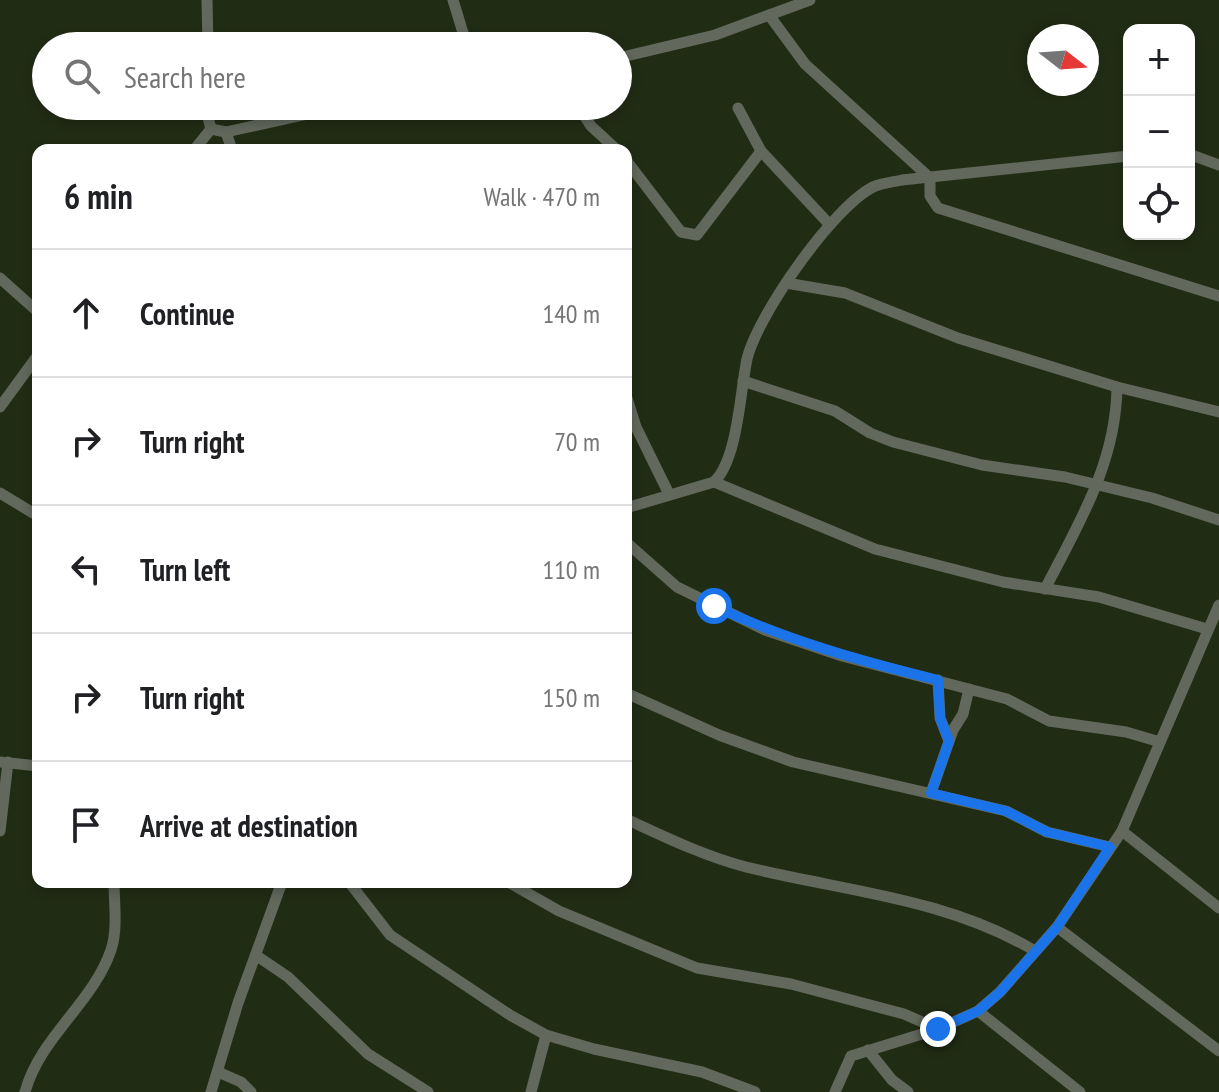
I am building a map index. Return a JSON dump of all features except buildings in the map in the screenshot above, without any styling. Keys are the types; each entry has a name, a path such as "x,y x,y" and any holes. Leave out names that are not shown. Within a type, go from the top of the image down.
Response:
{"street":[{"path":"207,0 208,32"},
{"path":"453,0 463,32"},
{"path":"632,55 715,35 810,0"},
{"path":"769,15 805,64 930,178 930,196 938,208 959,218 1219,296"},
{"path":"738,108 761,151 830,225"},
{"path":"209,120 211,129"},
{"path":"211,129 226,132 280,120"},
{"path":"587,120 610,144"},
{"path":"199,144 211,129"},
{"path":"226,132 230,144"},
{"path":"632,168 681,232 689,236 697,235 761,151"},
{"path":"1195,156 1219,165"},
{"path":"632,506 714,482 721,475 728,455 748,355 786,283 830,225 872,188 930,178 1123,157"},
{"path":"0,278 32,307"},
{"path":"786,283 845,293 958,338 1117,387 1219,412"},
{"path":"0,407 32,365"},
{"path":"743,381 835,411 870,433 893,442 982,465 1099,485 1219,520"},
{"path":"1045,589 1099,485 1114,434 1117,387"},
{"path":"632,414 669,494"},
{"path":"714,482 875,549 1003,582 1099,597 1207,629"},
{"path":"0,493 32,512"},
{"path":"632,547 677,587 765,630 842,656 1007,699 1049,721 1126,732 1160,742"},
{"path":"835,1092 844,1065 851,1056 938,1029 978,1011 1000,992 1057,927 1122,831 1219,605"},
{"path":"938,680 940,718 949,741"},
{"path":"931,793 949,741 963,714 969,689"},
{"path":"632,696 759,752 1006,811 1047,832 1110,847"},
{"path":"0,831 4,762 32,765"},
{"path":"632,822 685,846 750,868 957,914 1005,933 1035,951"},
{"path":"1122,831 1219,908"},
{"path":"25,1092 41,1053 74,1010 111,950 114,888"},
{"path":"211,1092 238,1003 280,888"},
{"path":"354,888 390,935 510,1015 546,1035 594,1049 702,1072 755,1092"},
{"path":"519,888 559,911 697,968 791,984 904,1014 938,1029"},
{"path":"1057,927 1219,1051"},
{"path":"257,956 288,977 368,1054 428,1092"},
{"path":"978,1011 1080,1092"},
{"path":"531,1092 546,1035"},
{"path":"868,1050 892,1080 908,1092"},
{"path":"218,1072 241,1082 251,1092"}],"route":[{"path":"714,606 765,630 842,656 938,680 936,693 940,718 949,741 931,793 970,805 1006,811 1047,832 1110,847 1057,927 1000,992 978,1011 938,1029"}]}
